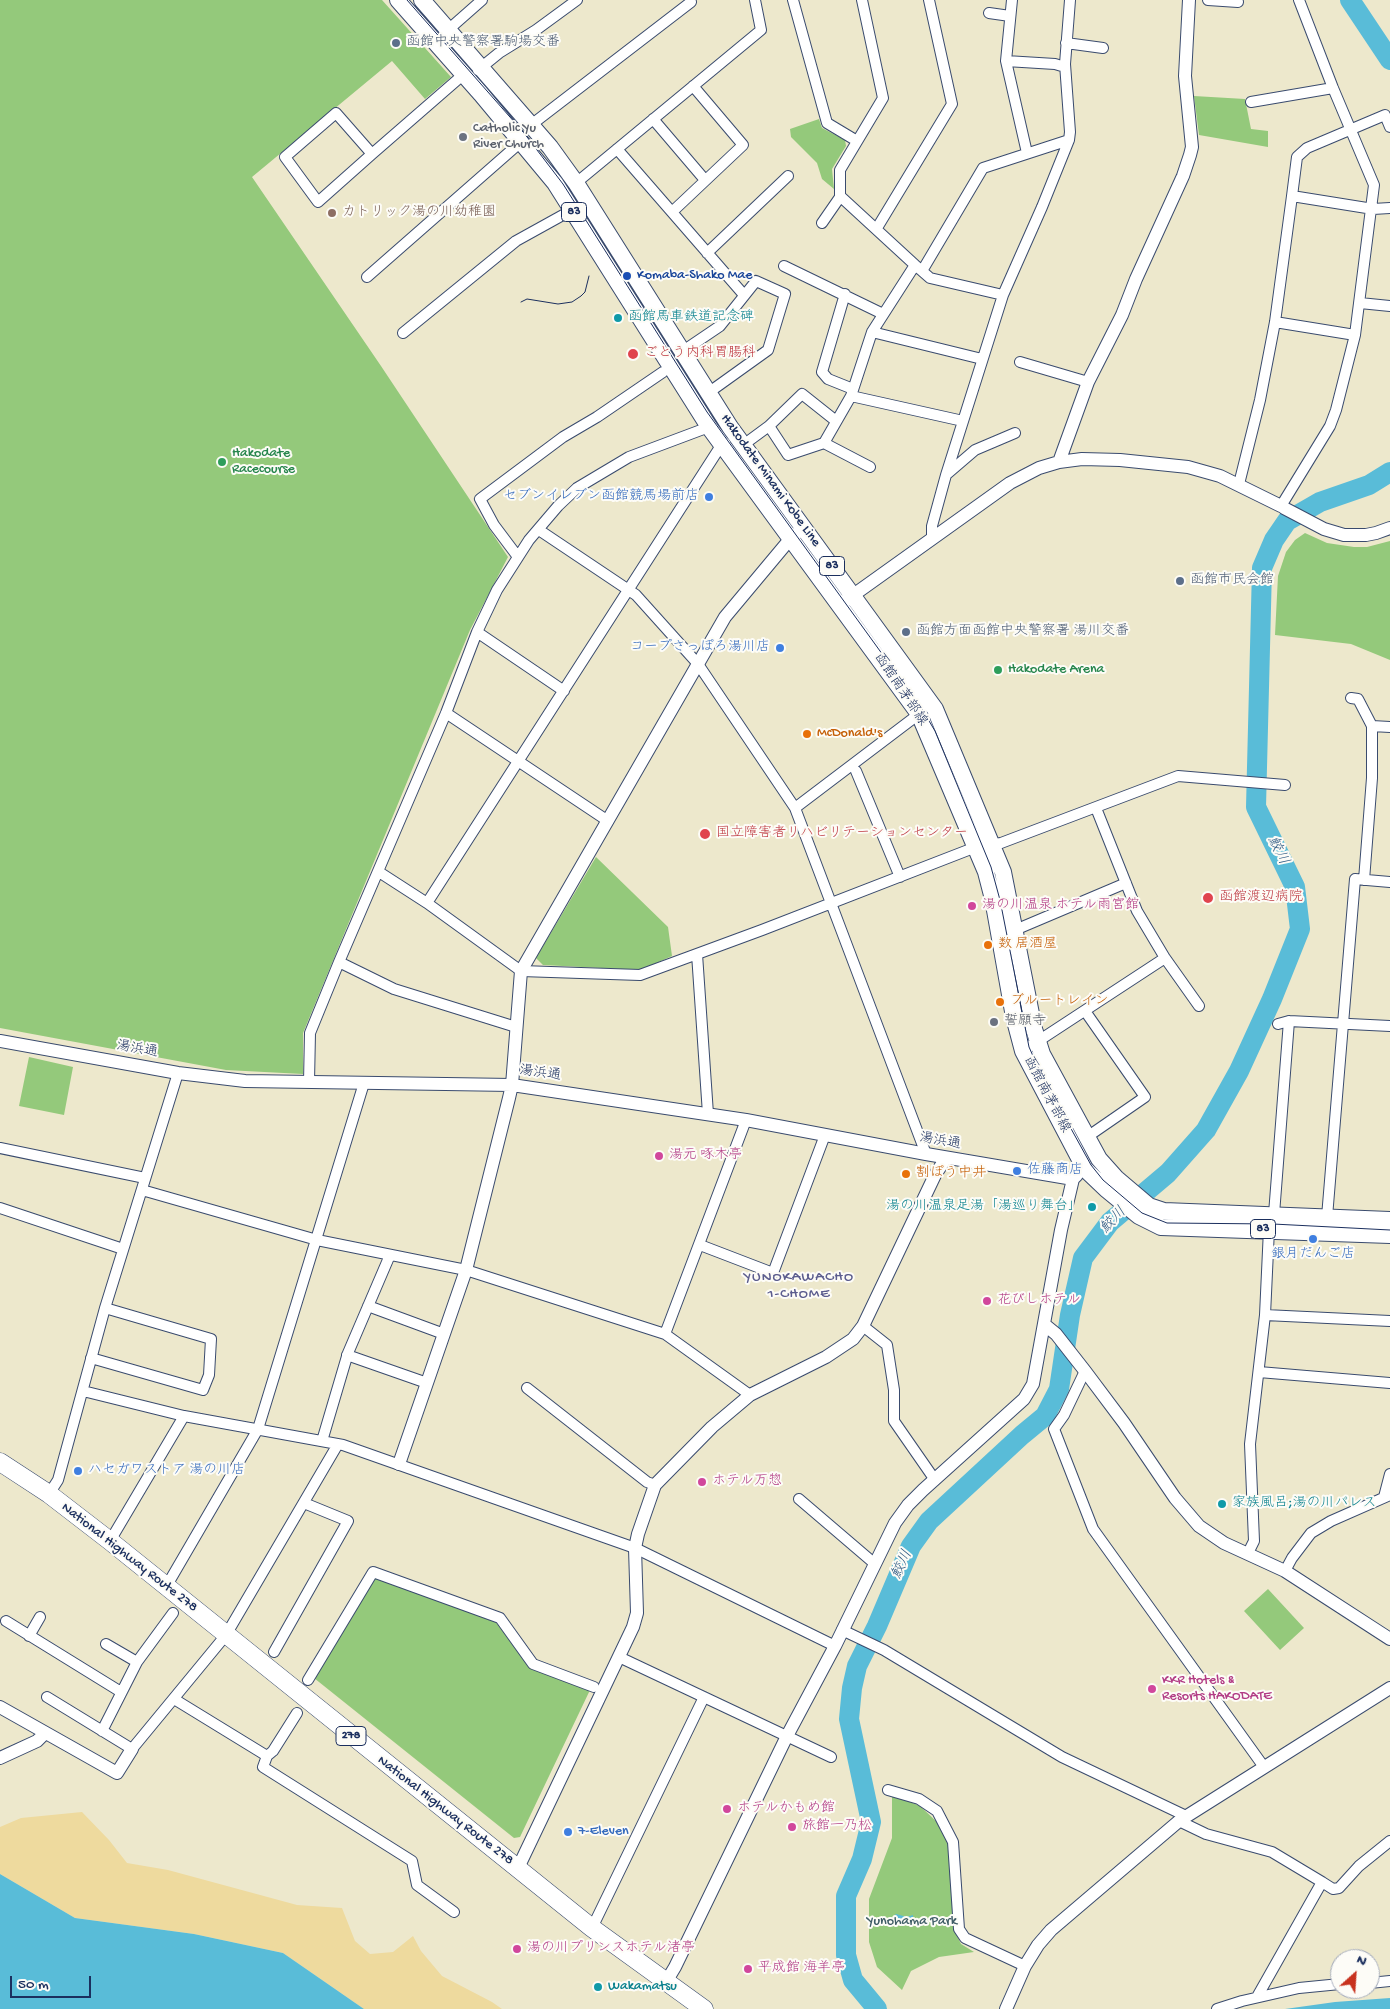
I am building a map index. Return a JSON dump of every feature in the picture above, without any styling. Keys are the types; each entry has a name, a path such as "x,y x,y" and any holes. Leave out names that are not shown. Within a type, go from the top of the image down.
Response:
{"highway":[{"name":"National Highway Route 278","path":"0,1462 48,1494 110,1541 592,1928 704,2009"}],"main road":[{"name":"Hakodate Minami Kobe Line","path":"398,0 466,76 556,183 709,427 722,444"},
{"name":"Hakodate Minami Kobe Line","path":"422,0 550,147 576,183 744,439 797,533 847,600 935,709 993,845 1004,876 1042,1054 1099,1159 1123,1193"},
{"name":"83","path":"722,444 797,533"},
{"name":"函館南茅部線","path":"847,600 919,714 976,847 986,872 993,899 1014,1017 1023,1051 1085,1169 1123,1193 1144,1211 1156,1225 1167,1228 1327,1217 1390,1220"},
{"name":"函館南茅部線","path":"1271,1222 1390,1236"}],"street":[{"path":"448,30 482,0"},
{"path":"372,154 336,113 285,157 318,202 372,154 466,76 481,68 577,0"},
{"path":"576,183 760,30 754,0"},
{"path":"793,0 827,123 857,141"},
{"path":"822,223 840,197 840,170 883,98 862,0"},
{"path":"876,228 952,104 929,0"},
{"path":"1012,0 1006,60 1026,153"},
{"path":"932,538 932,526 946,475 1003,295 1069,140 1065,67 1070,0"},
{"path":"1059,462 1088,382 1122,315 1183,176 1190,155 1192,147 1185,76 1189,0"},
{"path":"1208,0 1238,2"},
{"path":"1283,507 1330,426 1336,410 1355,335 1373,209 1374,185 1333,88 1299,0"},
{"path":"531,125 692,2"},
{"path":"989,13 1010,16"},
{"path":"1066,43 1103,48"},
{"path":"1006,60 1055,64 1065,67"},
{"path":"672,212 742,144 693,86"},
{"path":"1252,102 1333,88"},
{"path":"1239,484 1260,400 1275,322 1297,157 1307,148 1385,115 1390,127"},
{"path":"654,119 705,180"},
{"path":"769,426 788,455 824,443 836,421 840,418 852,392 872,332 883,314 919,268 983,168 1069,140"},
{"path":"367,278 522,141"},
{"path":"617,149 744,295"},
{"path":"707,253 788,176"},
{"path":"1292,196 1373,209 1390,208"},
{"path":"840,197 930,278 1003,295"},
{"path":"404,333 516,241 572,210"},
{"path":"784,266 883,314"},
{"path":"689,347 720,326 756,280 786,294 768,350 715,388"},
{"path":"845,294 822,372 828,379 852,392 963,421"},
{"path":"1360,303 1390,306"},
{"path":"1275,322 1355,335"},
{"path":"872,332 982,359"},
{"path":"1020,362 1088,382"},
{"path":"518,557 494,525 480,499 563,437 597,417 663,372"},
{"path":"427,903 722,444 744,439 769,426 802,394 836,421"},
{"path":"309,1082 310,1033 338,962 379,872 496,590 529,540 558,506 577,488 629,456 709,427"},
{"path":"946,475 975,450 1015,432"},
{"path":"824,443 870,467"},
{"path":"847,600 1010,483 1038,468 1059,462 1101,459 1171,464 1205,471 1239,484 1324,529 1344,535 1376,534 1390,528"},
{"path":"539,530 629,590 698,664 795,808 926,1154"},
{"path":"399,1464 466,1270 512,1085 521,971 725,617 797,533"},
{"path":"477,632 564,691"},
{"path":"1351,698 1358,699 1372,726 1372,778 1364,880"},
{"path":"446,713 608,821"},
{"path":"795,808 919,714"},
{"path":"1372,726 1390,727"},
{"path":"856,771 900,878"},
{"path":"379,872 427,903 521,971 640,975 832,904 976,847 993,845 1178,776 1284,785"},
{"path":"1096,808 1137,911 1165,958 1199,1006"},
{"path":"1327,1217 1355,879 1390,882"},
{"path":"1015,930 1126,883"},
{"path":"697,954 708,1114"},
{"path":"1023,1051 1165,958"},
{"path":"338,962 394,989 516,1027"},
{"path":"1085,1010 1145,1098 1087,1137"},
{"path":"1248,1553 1254,1541 1250,1444 1266,1315 1271,1222 1289,1021"},
{"path":"1278,1024 1289,1021 1390,1026"},
{"name":"湯浜通","path":"0,1041 178,1073 245,1081 512,1085 746,1120 946,1158 1072,1179"},
{"path":"48,1494 58,1480 105,1308 178,1073"},
{"path":"166,1587 258,1429 364,1083"},
{"path":"665,1334 746,1120"},
{"path":"700,1245 773,1273 825,1135"},
{"path":"0,1148 145,1178"},
{"path":"518,1868 633,1627 637,1613 635,1548 654,1485 712,1427 750,1395 839,1350 853,1339 863,1326 935,1175 946,1158"},
{"path":"666,1982 787,1736 835,1646 848,1633 875,1564 895,1523 915,1498 1024,1399 1033,1384 1072,1179 1099,1159"},
{"path":"142,1190 317,1240 466,1270 665,1334 750,1395"},
{"path":"0,1208 123,1248"},
{"path":"322,1441 348,1355 390,1255"},
{"path":"368,1306 444,1334"},
{"path":"91,1358 203,1390 209,1375 211,1339 105,1308"},
{"path":"1266,1315 1390,1321"},
{"path":"1045,1325 1056,1334 1085,1371 1124,1423 1175,1498 1199,1526 1224,1543 1285,1571 1390,1639"},
{"path":"863,1326 887,1345 894,1390 894,1421 935,1480"},
{"path":"348,1355 427,1383"},
{"path":"1085,1371 1064,1415 1054,1429 1093,1529 1264,1767"},
{"path":"1259,1372 1390,1382"},
{"path":"527,1388 654,1485"},
{"path":"83,1391 184,1416 338,1444 399,1464 635,1548 835,1646"},
{"path":"110,1541 184,1416"},
{"path":"0,1707 117,1773 132,1749 226,1635 338,1444"},
{"path":"1285,1571 1292,1558 1312,1533 1330,1521 1387,1496 1390,1474"},
{"path":"799,1499 875,1564"},
{"path":"274,1652 348,1521 304,1503"},
{"path":"308,1680 373,1572 500,1618 533,1664 594,1687"},
{"path":"102,1731 138,1662 173,1614"},
{"path":"29,1636 40,1617"},
{"path":"6,1621 121,1692"},
{"path":"848,1633 880,1648 1062,1757 1182,1818 1206,1834 1272,1852 1333,1889 1339,1888 1359,1866 1390,1841"},
{"path":"106,1644 138,1662"},
{"path":"619,1657 831,1757"},
{"path":"1006,2009 1025,1966 1038,1945 1051,1930 1182,1818 1390,1688"},
{"path":"592,1928 704,1697"},
{"path":"47,1698 132,1749"},
{"path":"174,1699 267,1756"},
{"path":"297,1713 273,1751 267,1756 263,1767 412,1861 417,1885 454,1912"},
{"path":"0,1758 37,1741 45,1733"},
{"path":"888,1790 919,1799 937,1811 954,1842 959,1929 965,1938 1025,1966"},
{"path":"1257,1997 1322,1882"},
{"path":"1217,2009 1257,1997 1299,1988 1330,1985"}],"green space":[{"name":"Hakodate Racecourse","path":"0,0 382,0 451,77 425,99 392,61 252,177 508,557 470,630 303,1033 303,1074 226,1070 0,1028"},
{"path":"1194,96 1245,99 1251,129 1268,131 1268,147 1199,135"},
{"path":"819,119 822,128 845,140 846,146 832,169 834,189 822,179 817,163 791,137 790,129"},
{"path":"1305,533 1327,543 1354,547 1367,547 1390,541 1390,660 1351,644 1275,635 1278,576 1286,552 1295,540"},
{"path":"596,857 668,927 672,956 641,970 543,965 536,958"},
{"path":"29,1057 73,1067 64,1115 19,1106"},
{"path":"374,1576 495,1621 530,1668 590,1690 520,1837 514,1838 314,1678"},
{"path":"1268,1589 1304,1628 1280,1650 1244,1611"},
{"name":"Yunohama Park","path":"892,1795 920,1806 938,1823 949,1847 954,1929 961,1944 974,1952 939,1957 911,1971 902,1990 877,1967 869,1942 869,1899 892,1838"}],"sand":[{"path":"82,1812 109,1840 127,1863 168,1870 297,1905 342,1908 355,1941 370,1954 393,1952 413,1936 421,1951 442,1976 502,2009 364,2009 283,1953 194,1934 75,1918 0,1874 0,1827 21,1818"}],"water":[{"path":"0,1874 75,1918 194,1934 283,1953 364,2009 0,2009"},
{"path":"896,1914 907,1917 913,1915 913,1917 903,1921 896,1927 890,1923 890,1920"},
{"path":"1390,1998 1390,2009 1285,2009 1335,2002"}],"waterway":[{"name":"鮫川","path":"1350,0 1390,60"},
{"name":"鮫川","path":"877,2009 853,1980 846,1955 846,1896 862,1859 871,1822 849,1719 852,1688 857,1666 877,1626 911,1546 929,1521 1045,1416 1059,1389 1070,1315 1083,1258 1110,1222 1168,1173 1206,1130 1239,1071 1272,999 1300,929 1295,887 1256,807 1262,568 1274,540 1287,521 1320,502 1369,485 1390,472"}],"tram line":[{"path":"407,0 524,133 563,184 707,412 922,709 935,731 991,867 1000,900 1029,1047 1041,1074 1091,1165 1103,1180 1142,1213 1167,1223 1273,1224 1390,1230"},
{"path":"521,302 527,299 558,304 572,302 585,292 589,276"}],"place":[{"name":"函館中央警察署駒場交番","path":"396,43"},
{"name":"Catholic Yu River Church","path":"463,137"},
{"name":"カトリック湯の川幼稚園","path":"332,213"},
{"name":"Komaba-Shako Mae","path":"627,276"},
{"name":"函館馬車鉄道記念碑","path":"618,318"},
{"name":"ごとう内科胃腸科","path":"633,354"},
{"name":"Hakodate Racecourse","path":"222,462"},
{"name":"セブンイレブン函館競馬場前店","path":"709,497"},
{"name":"函館市民会館","path":"1180,581"},
{"name":"函館方面函館中央警察署 湯川交番","path":"906,632"},
{"name":"コープさっぽろ湯川店","path":"780,648"},
{"name":"Hakodate Arena","path":"998,670"},
{"name":"McDonald's","path":"807,734"},
{"name":"国立障害者リハビリテーションセンター","path":"705,834"},
{"name":"函館渡辺病院","path":"1208,898"},
{"name":"湯の川温泉 ホテル雨宮館","path":"972,906"},
{"name":"数 居酒屋","path":"988,945"},
{"name":"ブルートレイン","path":"1000,1002"},
{"name":"誓願寺","path":"994,1022"},
{"name":"湯元 啄木亭","path":"659,1156"},
{"name":"佐藤商店","path":"1017,1171"},
{"name":"割ぽう中井","path":"906,1174"},
{"name":"湯の川温泉足湯「湯巡り舞台」","path":"1092,1207"},
{"name":"銀月だんご店","path":"1313,1239"},
{"name":"花びしホテル","path":"987,1301"},
{"name":"ハセガワストア 湯の川店","path":"78,1471"},
{"name":"ホテル万惣","path":"702,1482"},
{"name":"家族風呂;湯の川パレス","path":"1222,1504"},
{"name":"KKR Hotels & Resorts HAKODATE","path":"1152,1689"},
{"name":"ホテルかもめ館","path":"727,1809"},
{"name":"旅館一乃松","path":"792,1827"},
{"name":"7-Eleven","path":"568,1832"},
{"name":"湯の川プリンスホテル渚亭","path":"517,1949"},
{"name":"平成館 海羊亭","path":"748,1969"},
{"name":"Wakamatsu","path":"598,1987"}],"district":[{"name":"YUNOKAWACHO 1-CHOME","path":"799,1286"}]}
